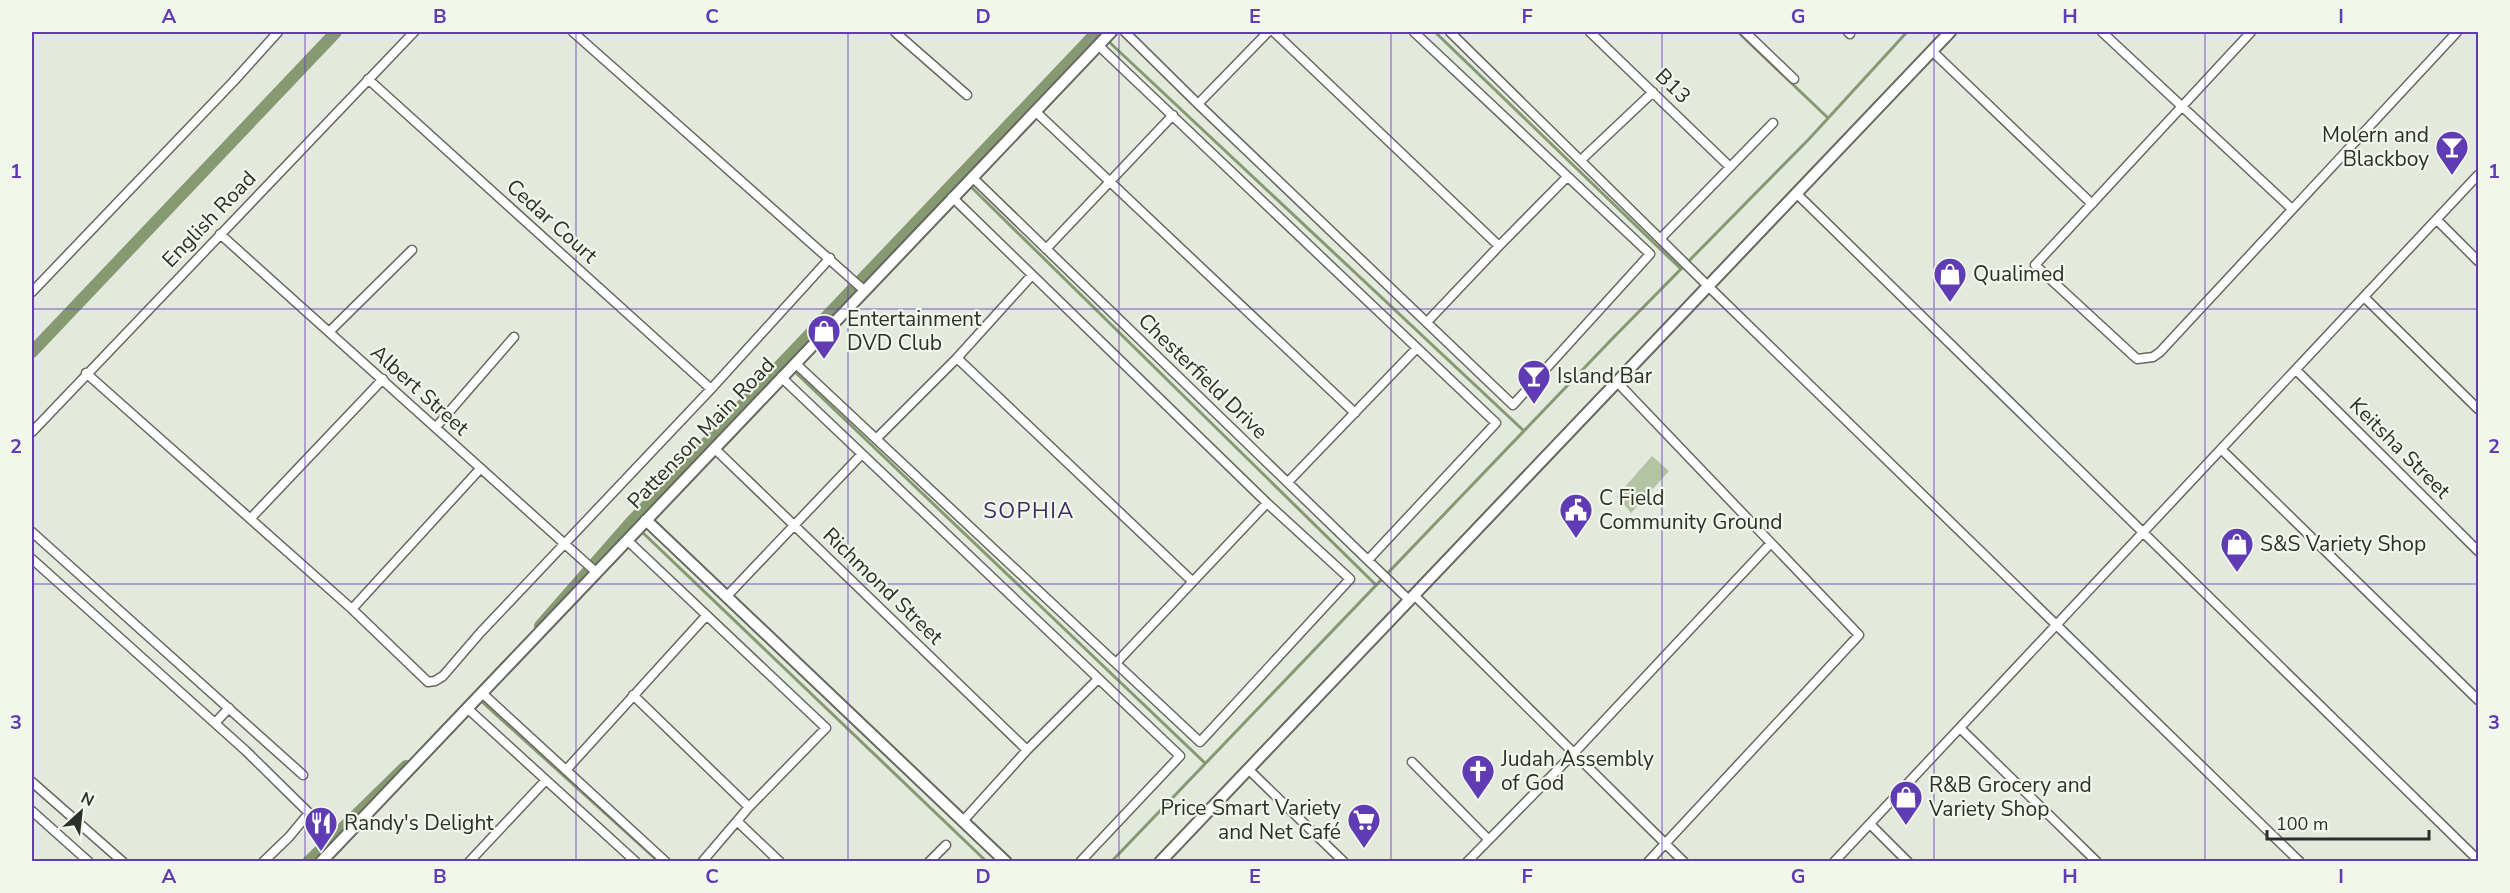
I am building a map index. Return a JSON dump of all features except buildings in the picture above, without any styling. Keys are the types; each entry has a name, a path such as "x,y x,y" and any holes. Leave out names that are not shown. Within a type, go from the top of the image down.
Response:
{"street":[{"path":"32,292 278,32"},
{"name":"English Road","path":"32,432 414,32"},
{"path":"573,32 862,288"},
{"path":"895,32 967,95"},
{"name":"Pattenson Main Road","path":"321,861 481,694 594,570 627,540 782,377 862,288 1111,32"},
{"path":"1125,32 1513,405 1650,254 1414,32"},
{"path":"1198,104 1268,32"},
{"path":"1274,32 1499,246"},
{"path":"1450,32 2300,861"},
{"name":"B13","path":"1590,32 1730,167"},
{"path":"1745,32 1794,80"},
{"path":"1160,861 1950,32"},
{"path":"2251,32 2035,265 2137,359 2153,357 2160,352 2457,32"},
{"path":"2108,33 2182,107 2292,209"},
{"path":"1100,43 1496,423 1368,560"},
{"path":"1932,51 2092,204"},
{"name":"Cedar Court","path":"368,79 711,389"},
{"path":"1581,160 1653,92"},
{"path":"1035,111 1355,413"},
{"path":"1046,249 1173,115"},
{"path":"1661,238 1773,123"},
{"path":"1834,861 2478,175"},
{"name":"Chesterfield Drive","path":"972,177 1368,560 1411,598 1684,861"},
{"path":"1426,322 1567,177"},
{"path":"1797,194 2478,860"},
{"path":"795,363 1200,742 1350,579 1268,503 952,197"},
{"path":"2437,220 2478,261"},
{"name":"Albert Street","path":"220,234 594,570"},
{"path":"329,332 411,250"},
{"path":"86,373 352,609 428,682 435,681 443,676 830,258"},
{"path":"876,439 957,358 1032,275"},
{"path":"2364,297 2478,409"},
{"path":"436,427 514,337"},
{"path":"1288,482 1417,348"},
{"path":"957,358 1192,581"},
{"name":"Keitsha Street","path":"2296,370 2478,551"},
{"path":"782,377 861,455 1180,756 1080,861"},
{"path":"251,518 383,379"},
{"path":"1617,382 1859,635 1648,861"},
{"name":"Richmond Street","path":"714,448 1027,750"},
{"path":"2221,449 2478,700"},
{"path":"727,596 861,455"},
{"path":"352,609 480,469"},
{"path":"1117,662 1268,503"},
{"path":"646,520 1006,861"},
{"path":"32,531 303,775"},
{"path":"627,540 826,728 749,807 702,861"},
{"path":"1467,861 1573,754 1770,544"},
{"path":"32,559 215,723 309,813 289,837 263,861"},
{"path":"567,769 706,616"},
{"path":"963,821 1027,750 1098,679"},
{"path":"481,694 567,769 666,861"},
{"path":"633,694 749,807"},
{"path":"469,705 546,780 636,861"},
{"path":"215,723 229,708"},
{"path":"1960,728 2097,861"},
{"path":"1412,762 1488,839"},
{"path":"1248,769 1344,861"},
{"path":"473,860 546,780"},
{"path":"32,782 123,861"},
{"path":"32,811 89,861"},
{"path":"738,822 780,861"},
{"path":"1870,824 1908,861"},
{"path":"929,861 946,845"}],"green space":[{"path":"1652,456 1669,471 1631,513 1617,496"}],"waterway":[{"path":"32,352 336,32"},
{"path":"540,626 631,522 1097,32"},
{"path":"1435,32 1681,269"},
{"path":"1738,32 1827,117"},
{"path":"1111,862 1611,340 1809,139 1907,32"},
{"path":"1107,40 1524,431"},
{"path":"960,176 1376,585"},
{"path":"794,371 1205,763"},
{"path":"641,531 987,862"},
{"path":"480,700 659,862"},
{"path":"308,862 406,766"}],"place":[{"name":"Molern and Blackboy","path":"2452,176"},
{"name":"Qualimed","path":"1950,303"},
{"name":"Entertainment DVD Club","path":"824,360"},
{"name":"Island Bar","path":"1534,405"},
{"name":"C Field Community Ground","path":"1576,539"},
{"name":"S&S Variety Shop","path":"2237,573"},
{"name":"Judah Assembly of God","path":"1478,800"},
{"name":"R&B Grocery and Variety Shop","path":"1906,826"},
{"name":"Price Smart Variety and Net Café","path":"1364,849"},
{"name":"Randy's Delight","path":"321,852"}],"district":[{"name":"SOPHIA","path":"1029,510"}]}
